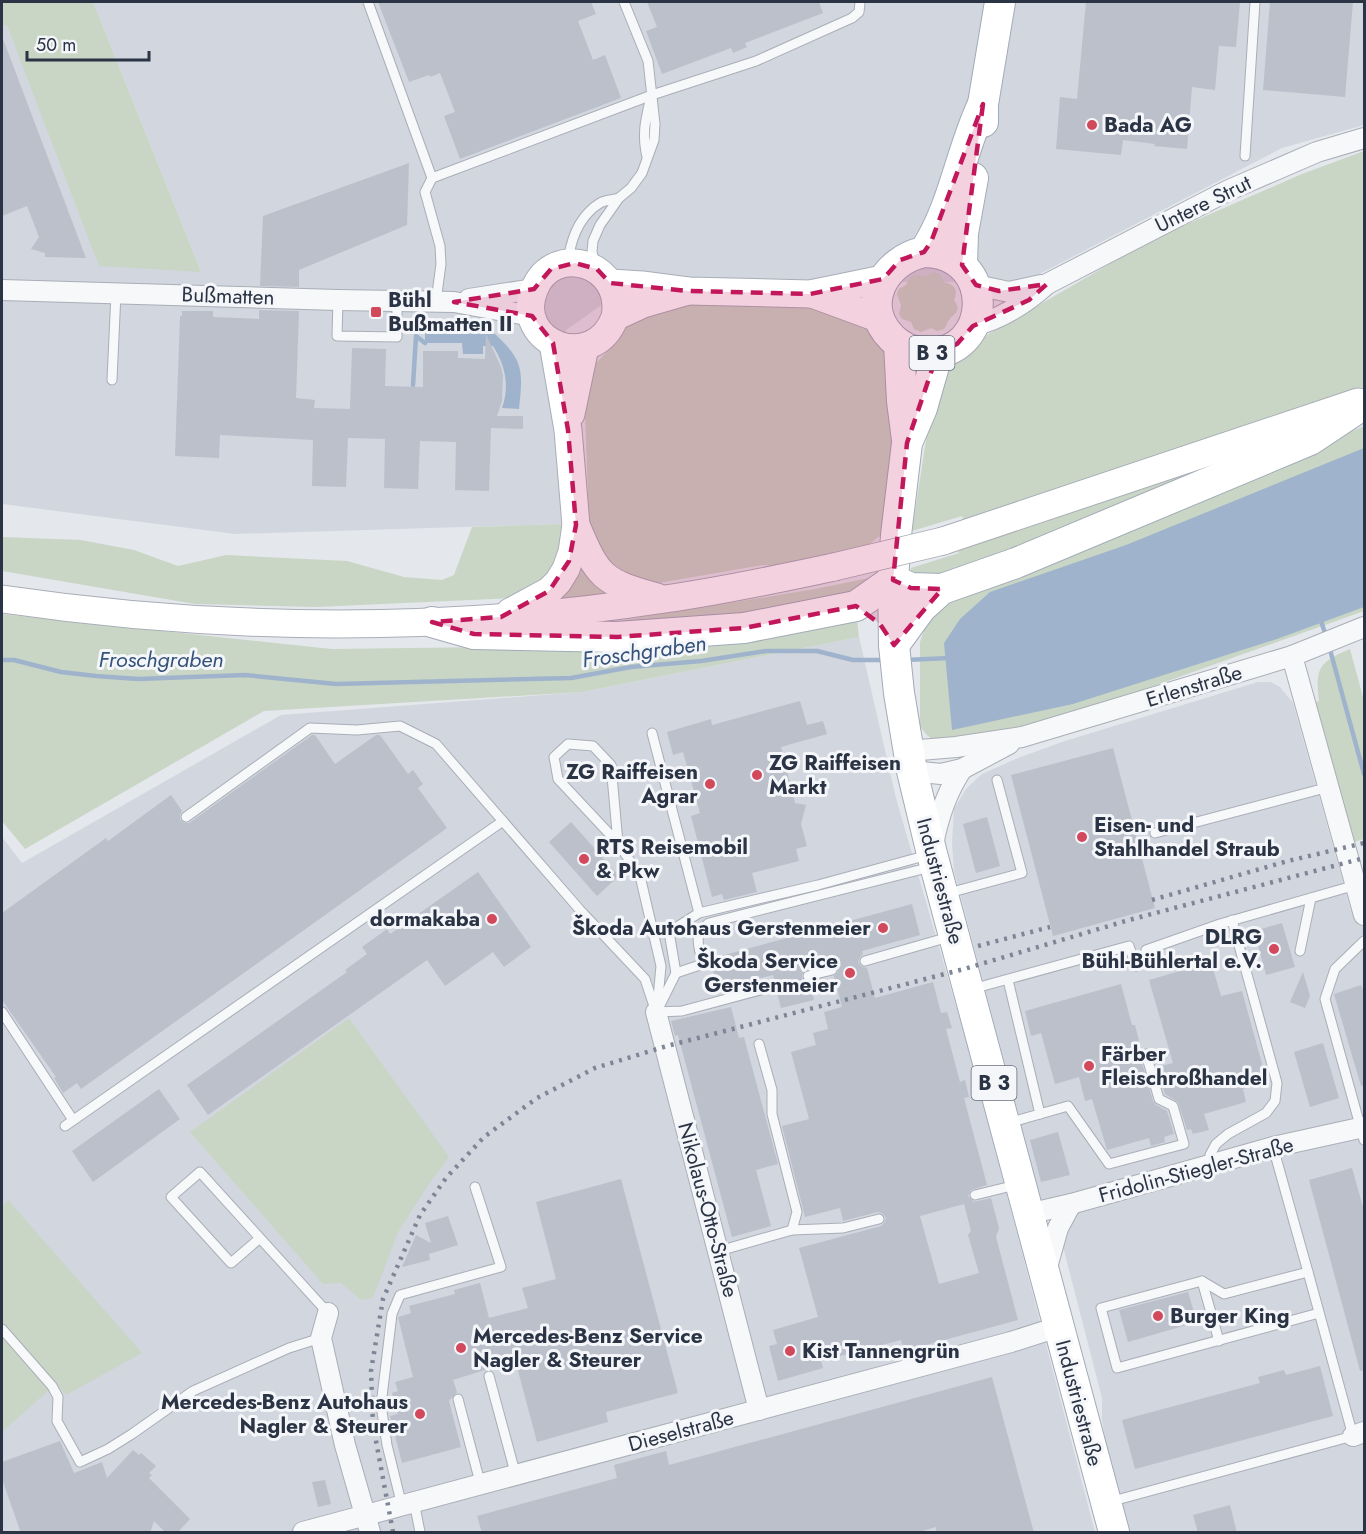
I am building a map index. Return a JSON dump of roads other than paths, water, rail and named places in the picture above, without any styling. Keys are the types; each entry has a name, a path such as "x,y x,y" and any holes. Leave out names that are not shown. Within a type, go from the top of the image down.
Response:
{"main road":[{"name":"B 3","path":"880,319 885,329 899,344 922,353 938,352 957,344 973,326 978,313 979,299 969,275 966,214 983,128 983,104 1000,2"},
{"name":"B 3","path":"924,252 952,195 973,126 983,104"},
{"path":"810,294 880,319 877,299 884,279 900,260 924,252 944,254 969,275"},
{"path":"603,276 616,299 612,325 601,339 585,347 572,348 553,343 538,329 531,307 534,289 551,269 567,263 583,264 603,276 642,285 688,291 810,294 884,279"},
{"path":"615,317 644,304 688,291"},
{"path":"501,617 549,591 558,582 570,561 576,525 568,430 553,343"},
{"name":"B 3","path":"899,344 907,443"},
{"path":"568,430 585,347"},
{"name":"B 3","path":"907,443 922,408 938,352"},
{"path":"2,599 70,609 196,620 327,625 432,622 501,617 665,599 834,567 943,541 1365,402"},
{"path":"432,622 474,634 617,637 744,628 856,606 893,580 911,588 942,589 1016,562 1310,440 1365,402"},
{"name":"Industriestraße","path":"907,443 893,580 895,659 910,761 933,860 1114,1533"},
{"path":"576,525 597,570 622,586 665,599"},
{"path":"895,659 921,608 942,589"},
{"path":"856,606 880,624 895,659"}],"street":[{"name":"Untere Strut","path":"973,326 985,323 1029,300 1047,284 1229,190 1317,152 1365,138"},
{"name":"Untere Strut","path":"969,275 1009,292 1047,284"},
{"name":"Bußmatten","path":"2,290 445,301 534,289"},
{"name":"Bußmatten","path":"445,301 532,316"},
{"name":"Erlenstraße","path":"910,761 956,747 1022,737 1301,653 1365,627"},
{"path":"1301,653 1329,787 1365,915"},
{"name":"Erlenstraße","path":"910,761 941,774 962,769 1022,737"},
{"path":"933,860 937,826 944,802 962,769"},
{"name":"Nikolaus-Otto-Straße","path":"656,1012 759,1410"},
{"name":"Fridolin-Stiegler-Straße","path":"1028,1214 1273,1147 1363,1132"},
{"name":"Industriestraße","path":"1045,1274 1058,1228 1071,1204"},
{"path":"328,1313 321,1338 340,1446 368,1524"},
{"name":"Dieselstraße","path":"303,1533 368,1524 516,1476 1011,1342 1058,1327"}],"lane":[{"path":"368,2 432,178"},
{"path":"603,276 592,252 592,241 619,198 632,188 642,173 647,158 643,140 644,125 652,95 648,61 624,2"},
{"path":"445,301 440,246 425,192 432,178 652,95 756,61 852,18 860,12 860,2"},
{"path":"1245,156 1255,2"},
{"path":"567,263 572,237 586,216 601,203 619,198"},
{"path":"112,380 116,293"},
{"path":"338,300 337,336 397,337 397,301"},
{"path":"186,817 310,728 357,730 400,726 436,744 580,910 645,980 656,1012"},
{"path":"652,733 699,913"},
{"path":"618,843 611,765 593,746 568,744 555,757 558,779 618,843 640,876 661,966 656,1012"},
{"path":"943,895 1022,873 997,780"},
{"path":"1155,833 1329,787"},
{"path":"2,1012 69,1123 503,821"},
{"path":"656,1012 676,973 669,932 699,913 933,860"},
{"path":"676,973 703,964 697,938 700,929 709,923 933,860"},
{"path":"1146,950 1232,920 1356,885"},
{"path":"1300,951 1311,898"},
{"path":"1213,1165 1210,1155 1216,1144 1227,1134 1266,1113 1275,1101 1277,1083 1232,920"},
{"path":"865,961 954,935"},
{"path":"1363,1132 1325,999 1335,969 1365,941"},
{"path":"969,990 1129,946 1136,966"},
{"path":"808,976 832,969"},
{"path":"1008,980 1040,1114"},
{"path":"656,1012 682,1011 775,986"},
{"path":"759,1044 772,1090 772,1114 797,1212 792,1230"},
{"path":"1005,1124 1068,1106 1109,1164 1184,1144 1173,1106 1159,1098 1146,1054"},
{"path":"1106,1503 1359,1434 1319,1313 1273,1147"},
{"path":"260,1238 231,1263 171,1197 200,1172 260,1238 328,1313"},
{"path":"975,1195 1021,1183"},
{"path":"420,1533 387,1444 381,1405 392,1314 400,1296 501,1267 475,1187"},
{"path":"718,1251 792,1230 843,1228 879,1219"},
{"path":"1308,1272 1224,1294 1202,1281 1101,1308 1117,1368 1319,1313"},
{"path":"1202,1281 1219,1341"},
{"path":"2,1329 52,1386 58,1396 57,1421 80,1462 124,1439 193,1391 289,1348 321,1338"},
{"path":"489,1376 516,1476"},
{"path":"458,1399 481,1486"}],"water":[{"path":"425,333 495,334 512,352 519,367 521,385 519,409 502,408 506,391 505,376 501,360 493,346 483,346 483,354 463,354 462,343 425,343"},
{"path":"1364,448 1364,607 1277,639 1073,704 952,730 944,643 960,619 990,592 1126,545"}],"waterway":[{"path":"413,385 416,336 425,343"},
{"name":"Froschgraben","path":"1320,618 1326,636"},
{"name":"Froschgraben","path":"1329,646 1364,774"},
{"name":"Froschgraben","path":"2,660 14,660 61,672 96,676 138,679 245,675 336,684 571,678 631,667 701,661 766,651 817,651 853,660 884,660"},
{"name":"Froschgraben","path":"905,660 950,658"}],"railway":[{"path":"1152,900 1288,861 1364,843"},
{"path":"393,1532 373,1425 371,1371 383,1299 420,1215 446,1178 484,1137 537,1098 595,1068 667,1046 964,969 1129,920 1364,858"},
{"path":"978,946 1050,927"}],"place":[{"name":"Bada AG","path":"1092,125"},
{"name":"Bühl Bußmatten II","path":"376,312"},
{"name":"ZG Raiffeisen Markt","path":"757,775"},
{"name":"ZG Raiffeisen Agrar","path":"710,784"},
{"name":"Eisen- und Stahlhandel Straub","path":"1082,837"},
{"name":"RTS Reisemobil & Pkw","path":"584,859"},
{"name":"dormakaba","path":"492,919"},
{"name":"Škoda Autohaus Gerstenmeier","path":"883,928"},
{"name":"DLRG Bühl-Bühlertal e.V.","path":"1274,949"},
{"name":"Škoda Service Gerstenmeier","path":"850,973"},
{"name":"Färber Fleischroßhandel","path":"1089,1066"},
{"name":"Burger King","path":"1158,1316"},
{"name":"Mercedes-Benz Service Nagler & Steurer","path":"461,1348"},
{"name":"Kist Tannengrün","path":"790,1351"},
{"name":"Mercedes-Benz Autohaus Nagler & Steurer","path":"420,1414"}]}
